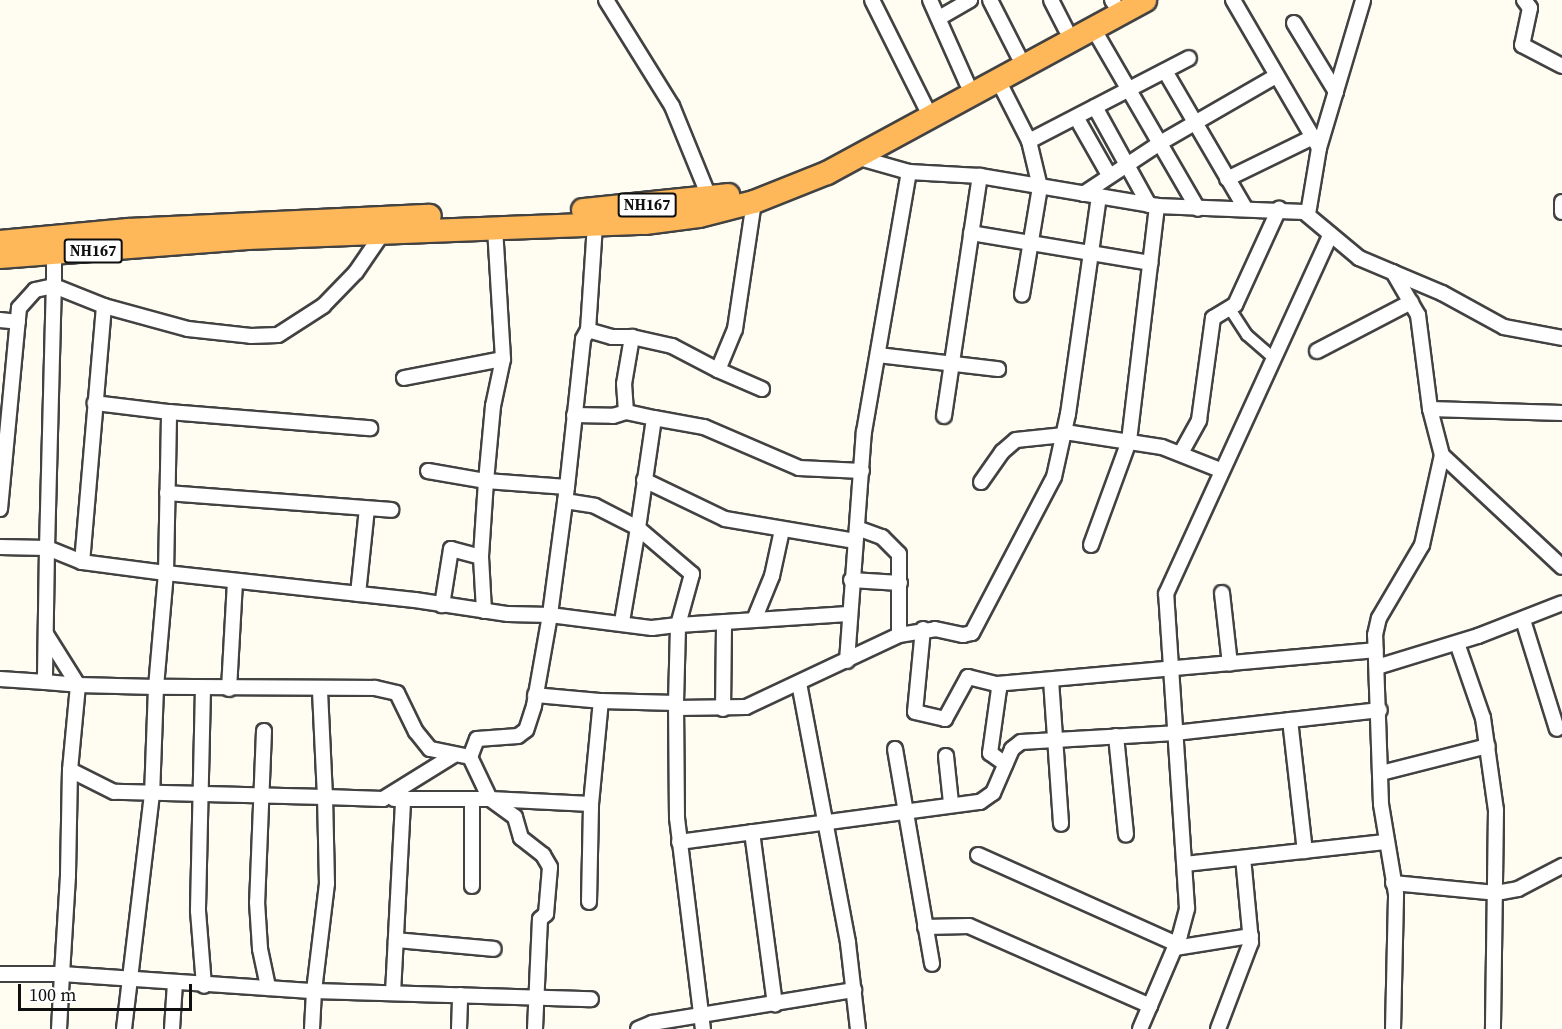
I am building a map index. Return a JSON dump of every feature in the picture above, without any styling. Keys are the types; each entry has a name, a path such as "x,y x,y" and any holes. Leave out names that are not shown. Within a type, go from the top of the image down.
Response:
{"highway":[{"name":"NH167","path":"0,257 187,245 247,238 595,225 699,216 754,202 827,173 999,82 1145,0"},
{"name":"NH167","path":"0,242 128,230 608,209 710,199 778,183 925,106 1115,1"}],"street":[{"path":"606,0 672,106 710,199"},
{"path":"872,0 925,106"},
{"path":"930,0 967,83"},
{"path":"939,18 970,0"},
{"path":"990,0 1018,55"},
{"path":"1052,0 1066,29"},
{"path":"1233,0 1316,143"},
{"path":"1308,214 1316,143 1336,92 1363,0"},
{"path":"1524,0 1530,8 1522,45 1562,66"},
{"path":"1294,23 1336,92"},
{"path":"1093,28 1132,89 1198,208"},
{"path":"1029,141 1189,58"},
{"path":"1165,71 1245,208"},
{"path":"1083,194 1127,163 1276,76"},
{"path":"999,82 1029,141 1040,187 1022,295"},
{"path":"1091,545 1129,441 1151,263 1153,206 1095,107"},
{"path":"1076,117 1108,175"},
{"path":"1227,179 1316,143"},
{"path":"856,158 909,172 980,176 1153,206 1279,209 1308,214 1359,258 1442,293 1504,327 1562,338"},
{"path":"847,661 851,580 862,471 878,355 909,172"},
{"path":"944,416 980,176"},
{"path":"535,695 723,709 746,707 899,635 923,629 966,636 972,633 1054,477 1064,433 1099,196"},
{"path":"718,370 735,329 754,202"},
{"path":"1562,202 1562,212"},
{"path":"1181,453 1199,420 1213,318 1230,309 1240,296 1279,209"},
{"path":"535,1029 540,919 546,914 550,867 543,855 521,837 515,817 490,799 470,757 477,739 521,734 531,721 550,615 583,339 588,330 595,225"},
{"path":"484,610 481,557 486,481 493,406 503,359 495,228"},
{"path":"971,233 1151,263"},
{"path":"0,509 19,308 35,290 54,286 104,306 188,329 251,336 278,335 323,306 356,272 382,234"},
{"path":"1140,1029 1176,946 1187,908 1169,671 1166,594 1220,470 1275,360 1330,235"},
{"path":"45,682 54,254"},
{"path":"1393,272 1411,302 1423,338 1430,409 1442,454 1422,545 1379,618 1375,650 1380,710 1385,842 1394,883 1396,990 1393,1029"},
{"path":"1317,351 1411,302"},
{"path":"82,562 104,306"},
{"path":"1230,309 1247,335 1275,360"},
{"path":"0,320 18,322"},
{"path":"588,330 612,337 632,337 672,346 718,370 762,389"},
{"path":"626,412 624,384 632,337"},
{"path":"878,355 998,369"},
{"path":"404,378 503,359"},
{"path":"95,403 169,412 370,428"},
{"path":"1430,409 1562,413"},
{"path":"124,1029 152,794 156,687 166,573 169,412"},
{"path":"574,415 613,416 626,412 704,427 799,468 862,471"},
{"path":"622,622 654,418"},
{"path":"981,482 1002,452 1016,440 1064,433 1129,441 1181,453 1220,470"},
{"path":"1442,454 1562,567"},
{"path":"428,471 566,494 638,528 692,574 678,624 676,706 679,842 702,1023"},
{"path":"644,480 725,519 782,530 882,537 899,554 899,635"},
{"path":"167,493 391,510"},
{"path":"358,594 367,509"},
{"path":"754,620 772,576 782,530"},
{"path":"0,547 47,548 82,562 166,573 409,599 484,610 622,622 652,628 678,624 849,614"},
{"path":"442,605 451,549 481,557"},
{"path":"851,580 900,583"},
{"path":"229,689 235,581"},
{"path":"1222,593 1230,664"},
{"path":"1377,667 1523,620 1562,603"},
{"path":"1523,620 1557,729"},
{"path":"723,709 724,622"},
{"path":"923,629 913,704 920,717 945,719 968,676 996,684 1169,671 1375,650"},
{"path":"45,634 78,685 70,770 59,1029"},
{"path":"1456,643 1483,718 1496,810 1493,1029"},
{"path":"0,679 78,685 229,689 320,691 375,688 397,693 416,732 430,749 470,757"},
{"path":"1051,680 1061,824"},
{"path":"799,683 827,821 858,1029"},
{"path":"996,684 999,689 990,753 1005,764"},
{"path":"203,688 198,911 204,986"},
{"path":"312,1029 314,991 327,884 320,691"},
{"path":"589,902 591,804 601,701"},
{"path":"679,842 951,803 987,800 1016,744 1175,733 1380,710"},
{"path":"1290,720 1305,851"},
{"path":"264,731 257,902 260,949 268,988"},
{"path":"1116,736 1126,834"},
{"path":"1381,773 1488,746"},
{"path":"895,749 932,964"},
{"path":"383,799 454,755"},
{"path":"946,756 951,803"},
{"path":"70,770 114,792 383,799 490,799 591,804"},
{"path":"393,993 403,799"},
{"path":"472,799 472,886"},
{"path":"752,832 775,1004"},
{"path":"1185,864 1385,842"},
{"path":"978,855 1176,946 1251,936"},
{"path":"1218,1029 1251,936 1243,858"},
{"path":"1394,883 1496,893 1518,889 1562,866"},
{"path":"925,927 969,926 1150,1006"},
{"path":"396,940 494,948"},
{"path":"0,974 62,974 204,986 314,991 591,999"},
{"path":"172,1029 175,983"},
{"path":"638,1029 652,1023 702,1023 775,1004 854,990"},
{"path":"459,1029 460,995"}]}
